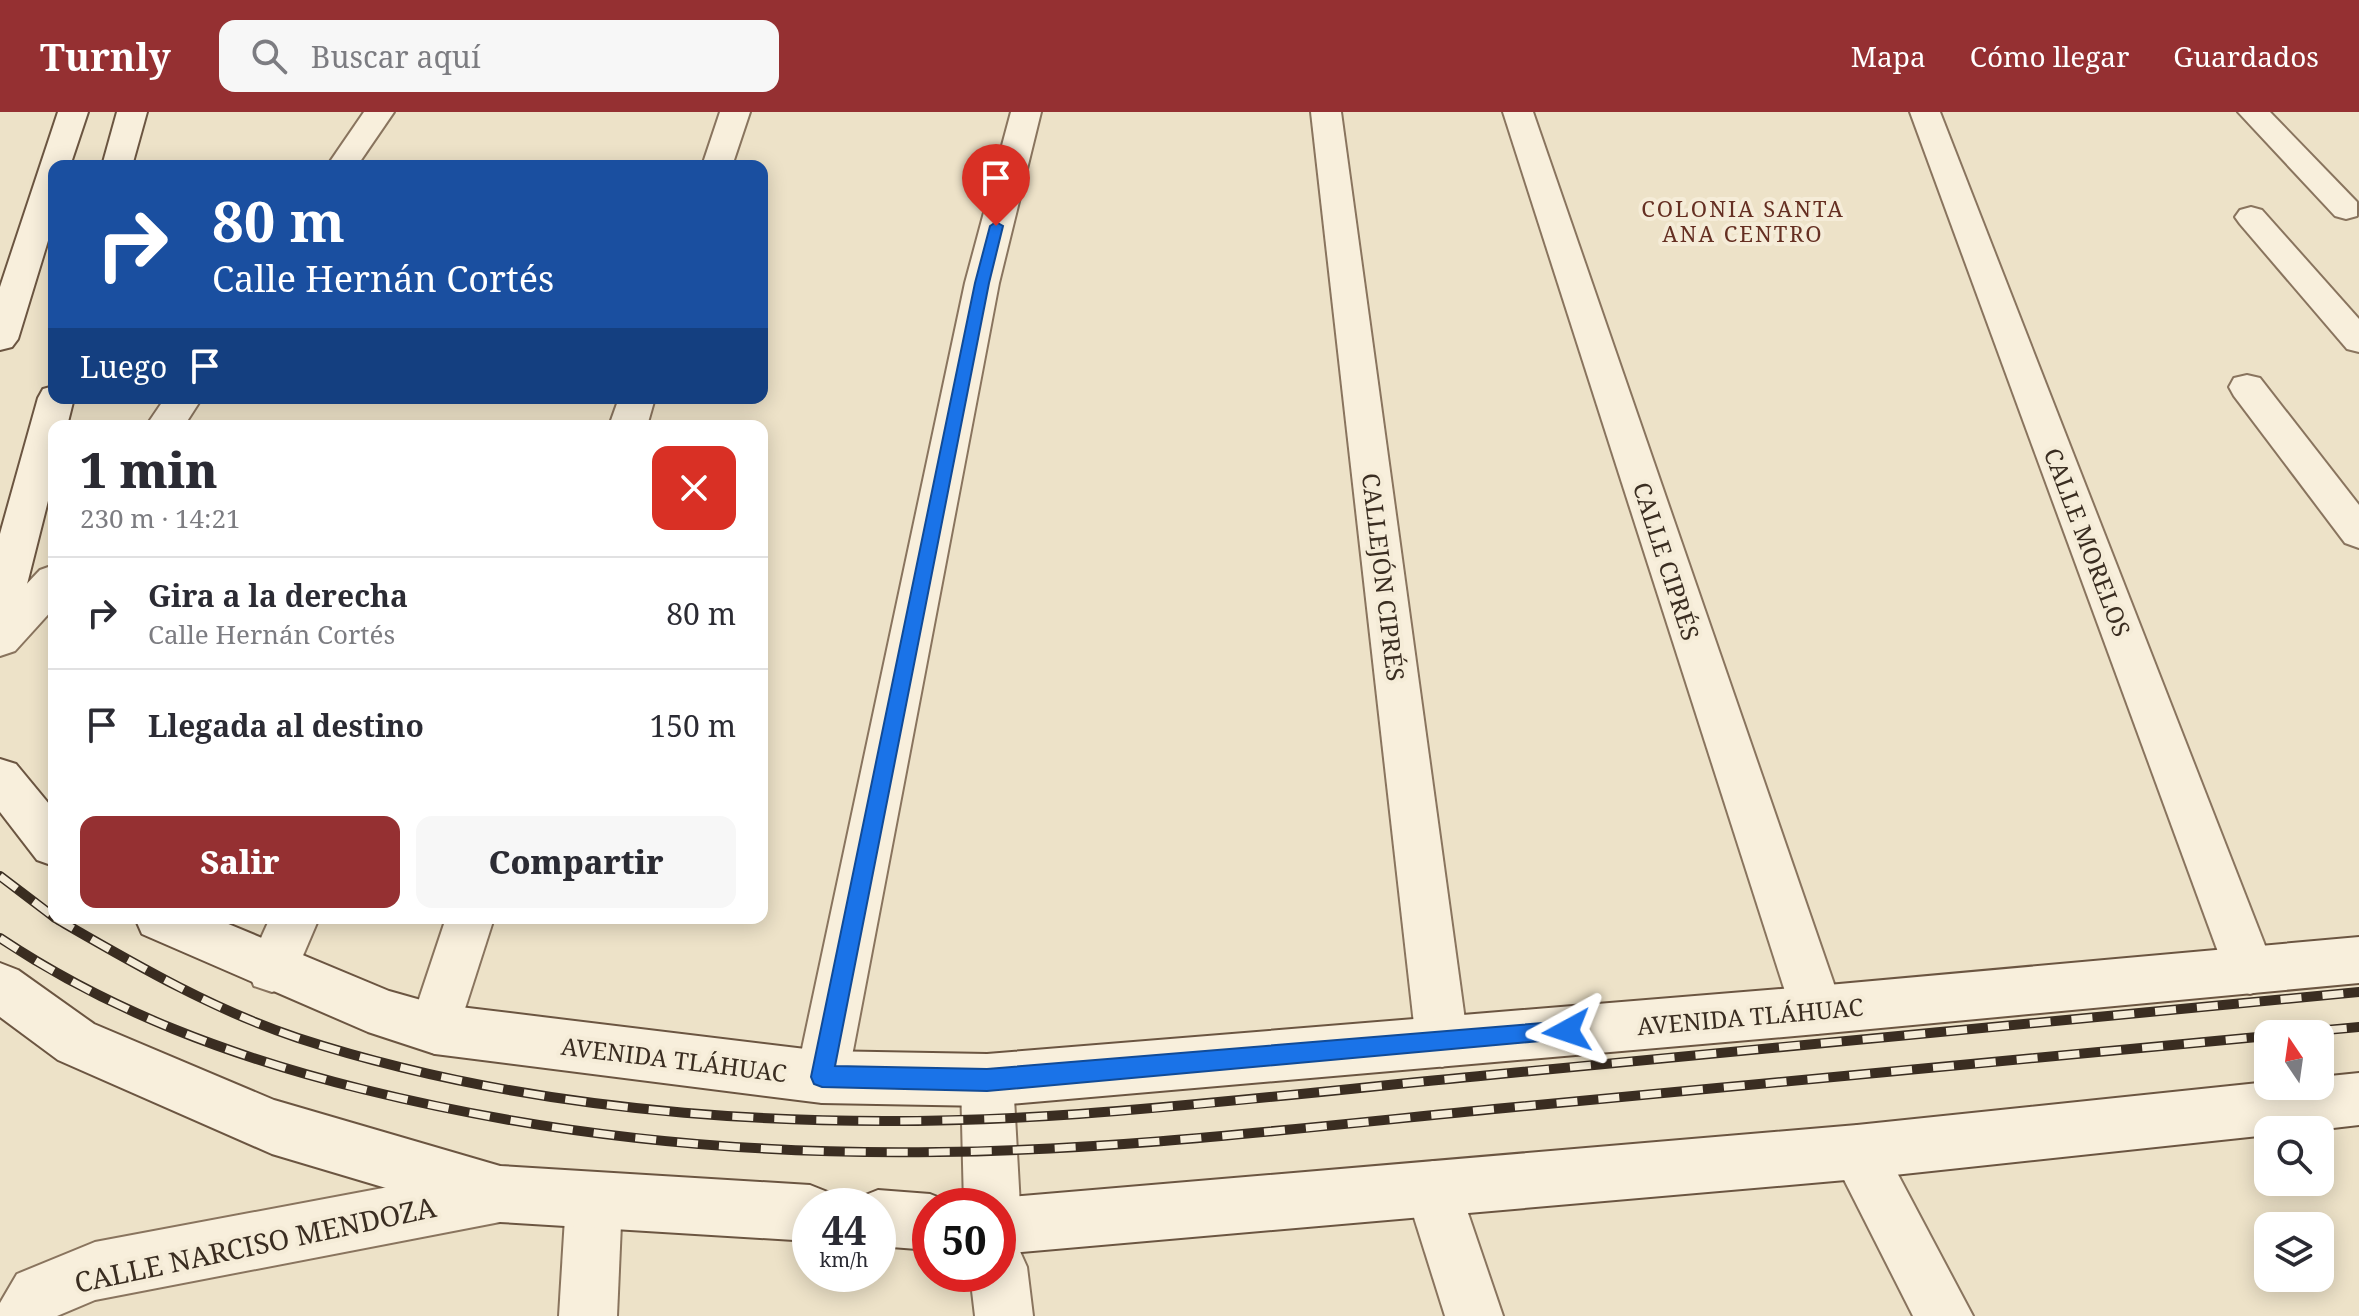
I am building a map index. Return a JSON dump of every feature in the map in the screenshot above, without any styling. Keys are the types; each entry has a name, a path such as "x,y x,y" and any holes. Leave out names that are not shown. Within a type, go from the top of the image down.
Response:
{"street":[{"path":"58,160 73,112"},
{"path":"119,160 132,112"},
{"path":"346,160 379,112"},
{"path":"719,160 735,112"},
{"path":"822,1077 982,283 1026,112"},
{"name":"CALLEJÓN CIPRÉS","path":"1326,112 1442,1042"},
{"name":"CALLE CIPRÉS","path":"1518,112 1817,1010"},
{"name":"CALLE MORELOS","path":"1925,112 2250,971"},
{"path":"2253,112 2346,209"},
{"path":"0,339 48,190"},
{"path":"2251,217 2359,341"},
{"path":"2247,387 2359,533"},
{"path":"0,608 48,428"},
{"path":"0,639 48,587"},
{"path":"0,778 48,838"},
{"name":"AVENIDA TLÁHUAC","path":"172,924 386,1015 435,1029 822,1077 987,1080 1817,1010 2359,960"},
{"path":"272,969 292,924"},
{"path":"435,1029 468,924"},
{"path":"0,987 76,1042 272,1127 500,1194 792,1212"},
{"path":"987,1080 991,1188"},
{"path":"1016,1224 1857,1152 2358,1101"},
{"path":"1857,1152 1944,1316"},
{"path":"1433,1189 1474,1316"},
{"name":"CALLE NARCISO MENDOZA","path":"24,1316 37,1294 95,1271 500,1194"},
{"path":"588,1316 594,1201"},
{"path":"1001,1292 1004,1316"}],"railway":[{"path":"0,876 48,912"},
{"path":"65,924 173,984 234,1013 298,1038 392,1065 488,1086 585,1102 684,1113 784,1119 982,1119 1130,1110 2359,992"},
{"path":"0,938 85,988 174,1029 220,1047 362,1089 504,1119 576,1130 720,1146 793,1150 938,1152 1151,1142 2254,1037"},
{"path":"2334,1029 2359,1027"}],"district":[{"name":"COLONIA SANTA ANA CENTRO","path":"1743,220"}],"route":[{"path":"996,226 822,1077 987,1080 1567,1031"}]}
